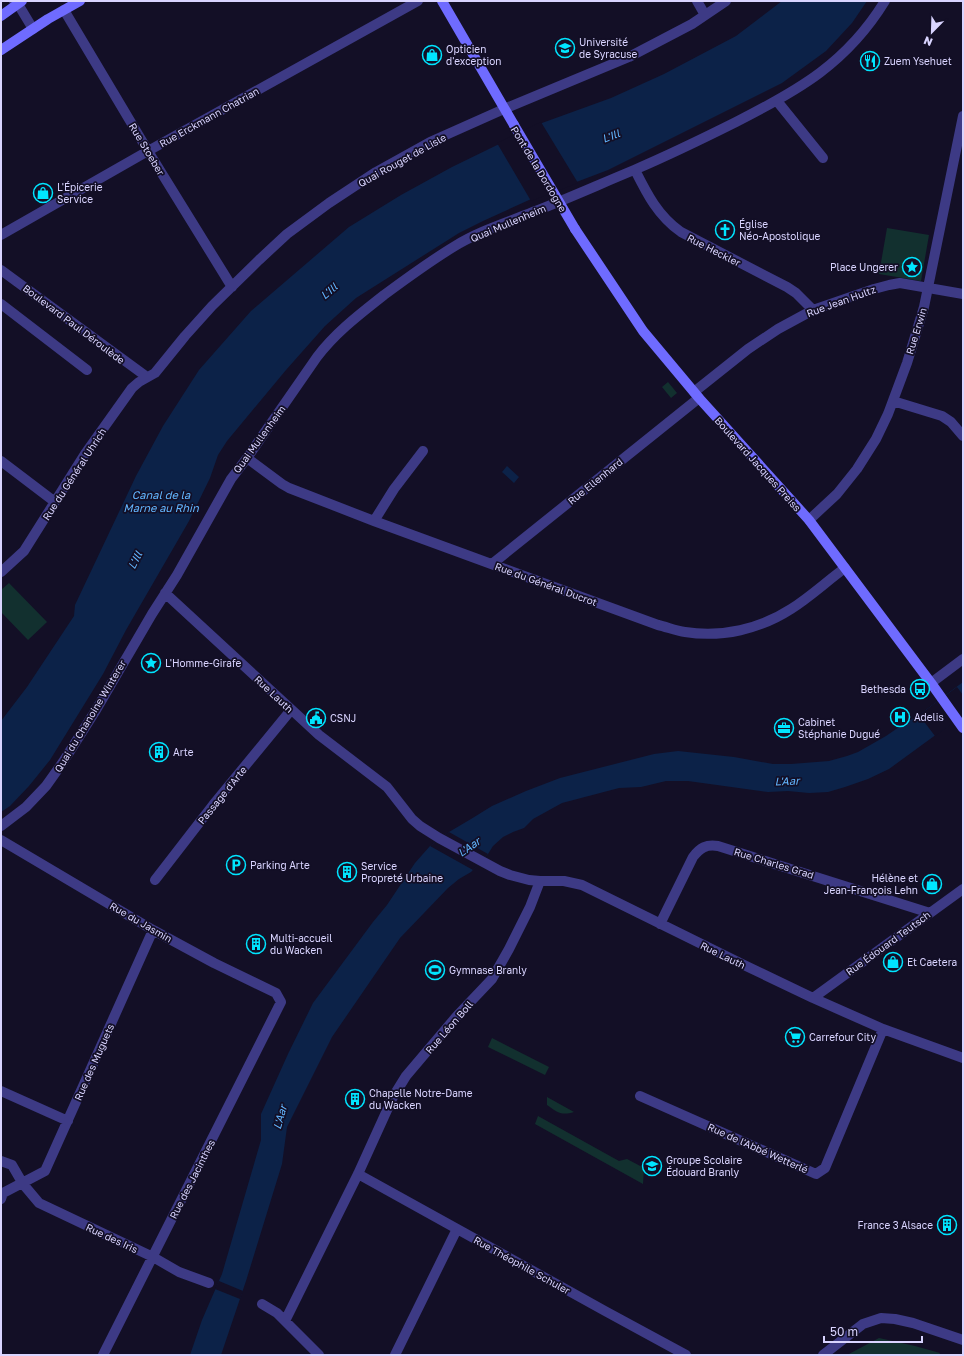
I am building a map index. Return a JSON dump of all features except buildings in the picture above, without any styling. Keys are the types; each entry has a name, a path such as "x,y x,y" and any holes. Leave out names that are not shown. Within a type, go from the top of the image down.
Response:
{"main road":[{"path":"1,50 80,1"},
{"name":"Pont de la Dordogne","path":"442,1 575,229"},
{"path":"1,16 18,2"},
{"name":"Boulevard Jacques Preiss","path":"575,229 644,331 696,395 809,520 963,728"}],"street":[{"name":"Rue Erckmann Chatrian","path":"1,235 148,151 418,1"},
{"path":"697,1 705,15"},
{"name":"Quai Rouget de Lisle","path":"147,377 154,373 184,336 287,234 335,199 376,172 430,142 504,109 629,57 692,24 726,1"},
{"name":"Quai Mullenheim","path":"165,593 193,548 231,479 326,346 344,327 404,280 455,246 486,230 534,212 635,170 703,138 777,100 811,80 845,52 874,18 885,1"},
{"path":"18,2 33,29"},
{"name":"Rue Stoeber","path":"64,10 148,151 232,287"},
{"path":"777,100 823,158"},
{"name":"Rue Erwin","path":"809,520 837,494 857,469 876,440 893,401 917,332 928,288 961,135 963,116"},
{"name":"Rue Heckler","path":"635,170 650,199 659,212 673,226 681,232 787,287 796,293 813,310"},
{"name":"Boulevard Paul Déroulède","path":"1,270 147,377"},
{"name":"Rue Jean Hultz","path":"696,395 748,349 778,329 813,310 889,285 900,284 963,294"},
{"path":"1,304 87,370"},
{"name":"Rue du Général Uhrich","path":"1,572 24,551 85,454 132,388 147,377"},
{"name":"Rue Ellenhard","path":"492,564 696,395"},
{"path":"893,401 942,416 951,422 963,436"},
{"path":"374,521 394,489 423,451"},
{"name":"Rue du Général Ducrot","path":"246,458 289,488 374,521 658,625 684,632 705,634 738,632 772,620 792,609 845,568"},
{"path":"1,461 55,502"},
{"name":"Rue Lauth","path":"165,593 319,735 387,787 412,819 439,838 510,875 528,880 564,881 582,885 813,998 883,1029 963,1058"},
{"name":"Quai du Chanoine Winterer","path":"1,826 26,807 46,786 63,762 96,710 125,658 165,593"},
{"path":"931,683 963,659"},
{"name":"Passage d'Arte","path":"155,880 213,805 291,710"},
{"name":"Rue du Jasmin","path":"1,840 153,930 214,963 276,993 281,1002"},
{"name":"Rue Charles Grad","path":"660,924 698,850 710,844 930,913"},
{"name":"Rue Léon Boll","path":"285,1321 358,1174 396,1091 406,1076 456,1017 492,979 530,907 540,881"},
{"name":"Rue Édouard Teutsch","path":"813,998 963,889"},
{"name":"Rue des Muguets","path":"1,1198 3,1193 23,1184 45,1171 153,930"},
{"name":"Rue des Jacinthes","path":"103,1355 281,1002"},
{"name":"Rue de l'Abbé Wetterlé","path":"640,1096 816,1174 825,1168 883,1029"},
{"path":"1,1091 68,1121"},
{"name":"Rue des Iris","path":"1,1161 12,1166 23,1184 39,1203 153,1257 179,1272 209,1283"},
{"name":"Rue Théophile Schuler","path":"358,1174 686,1355"},
{"path":"395,1355 457,1229"},
{"path":"262,1304 277,1313 319,1355"},
{"path":"823,1355 863,1324 881,1318 913,1323 963,1340"}],"green space":[{"path":"887,228 929,235 921,281 879,274"},
{"path":"668,382 677,393 671,398 662,387"},
{"path":"9,583 47,622 28,640 1,612 1,590"},
{"path":"492,1038 549,1067 545,1075 488,1047"},
{"path":"547,1097 574,1112 566,1114 557,1111 547,1105"},
{"path":"538,1116 619,1161 627,1159 644,1168 643,1184 535,1124"},
{"path":"879,1338 940,1353 939,1355 847,1355"}],"water":[{"name":"Canal de la Marne au Rhin","path":"782,1 867,1 852,23 826,51 782,83 608,170 529,200 459,233 356,298 325,326 227,441 218,455 210,478 189,521 126,630 103,674 50,760 29,786 10,806 1,812 1,721 27,687 74,616 75,605 136,476 163,426 199,370 251,311 349,227 401,195 452,167 542,123 611,98 664,74 736,36"},
{"path":"507,466 519,477 514,483 502,472"},
{"name":"L'Aar","path":"963,682 963,715 889,769 868,779 845,787 828,792 768,792 688,781 666,781 641,787 619,788 562,803 533,819 524,828 503,837 493,846 488,854 471,872 448,888 400,938 332,1037 287,1127 282,1164 246,1281 221,1355 190,1355 202,1320 222,1274 261,1140 261,1114 288,1054 313,1003 387,905 415,863 430,846 449,832 492,806 526,791 560,778 654,754 678,751 734,757 773,764 829,761 847,756 858,752 919,715"}],"pier":[{"path":"541,122 578,183 531,201 497,143"},
{"path":"957,687 963,695 963,715 935,736 919,715"},
{"path":"449,832 488,854 473,870 430,846"},
{"path":"219,1281 243,1291 240,1299 215,1289"}],"place":[{"name":"Université de Syracuse","path":"565,48"},
{"name":"Opticien d'exception","path":"432,55"},
{"name":"Zuem Ysehuet","path":"870,61"},
{"name":"L'Épicerie Service","path":"43,193"},
{"name":"Église Néo-Apostolique","path":"725,230"},
{"name":"Place Ungerer","path":"912,267"},
{"name":"L'Homme-Girafe","path":"151,663"},
{"name":"Bethesda","path":"920,689"},
{"name":"Adelis","path":"900,717"},
{"name":"CSNJ","path":"316,718"},
{"name":"Cabinet Stéphanie Dugué","path":"784,728"},
{"name":"Arte","path":"159,752"},
{"name":"Parking Arte","path":"236,865"},
{"name":"Service Propreté Urbaine","path":"347,872"},
{"name":"Hélène et Jean-François Lehn","path":"932,884"},
{"name":"Multi-accueil du Wacken","path":"256,944"},
{"name":"Et Caetera","path":"893,962"},
{"name":"Gymnase Branly","path":"435,970"},
{"name":"Carrefour City","path":"795,1037"},
{"name":"Chapelle Notre-Dame du Wacken","path":"355,1099"},
{"name":"Groupe Scolaire Édouard Branly","path":"652,1166"},
{"name":"France 3 Alsace","path":"947,1225"}],"water label":[{"name":"L'Ill","path":"611,136"},
{"name":"L'Ill","path":"329,291"},
{"name":"L'Ill","path":"135,560"}]}
